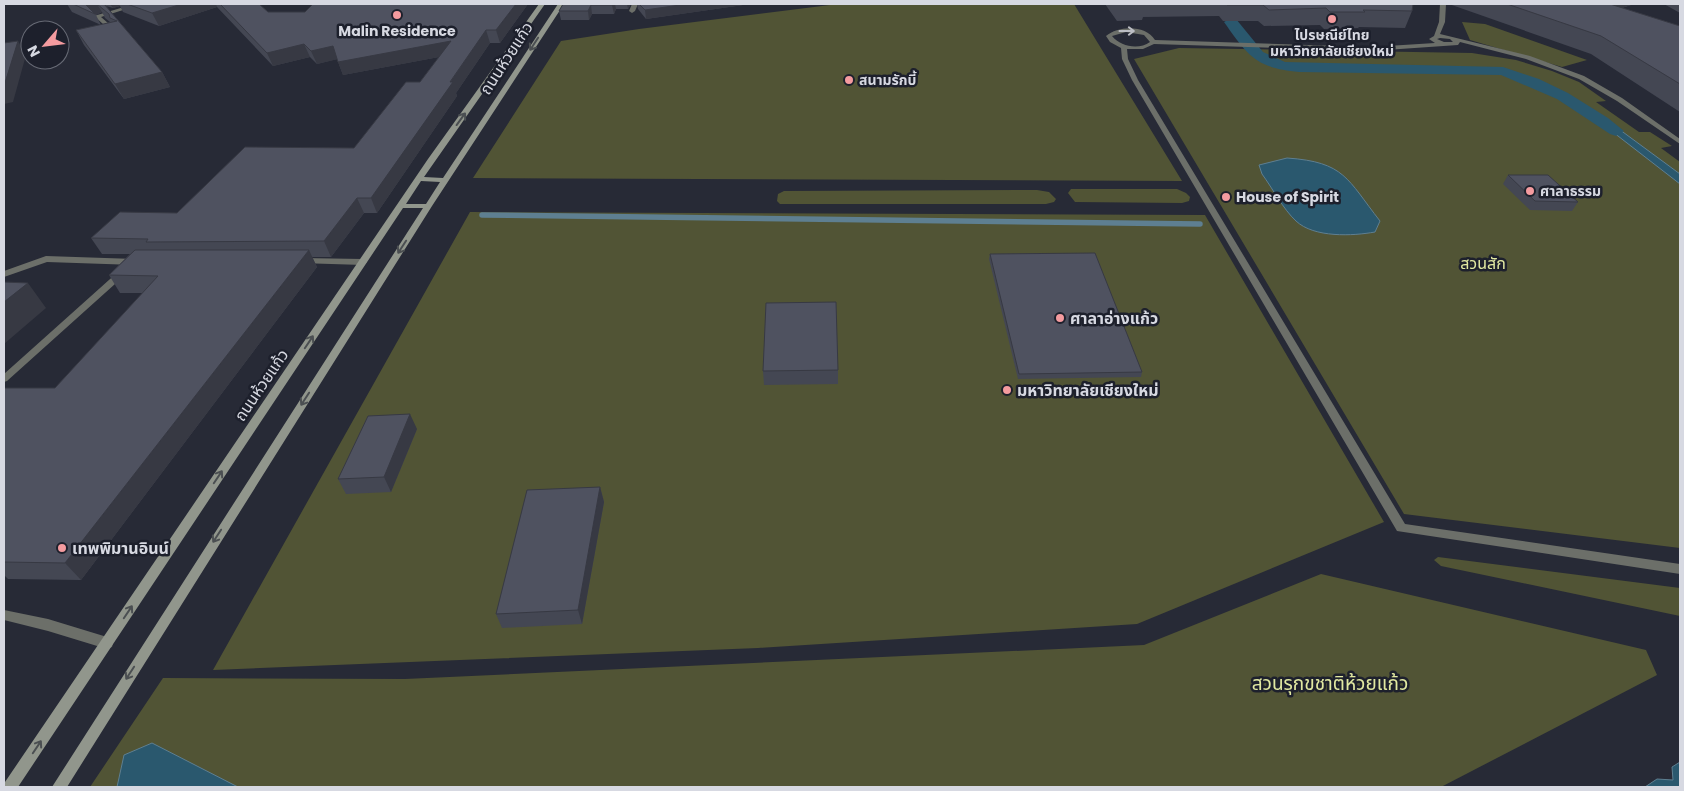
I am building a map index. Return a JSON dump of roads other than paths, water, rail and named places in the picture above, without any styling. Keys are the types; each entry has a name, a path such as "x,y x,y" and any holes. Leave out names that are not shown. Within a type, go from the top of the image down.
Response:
{"main road":[{"name":"ถนนห้วยแก้ว","path":"10,787 419,179 542,4"},
{"name":"ถนนห้วยแก้ว","path":"59,787 428,206 561,4"},
{"path":"419,179 445,180"},
{"path":"401,206 428,206"}],"street":[{"path":"114,31 98,16 139,4"},
{"path":"632,11 634,4"},
{"path":"1443,4 1442,22 1435,37 1436,42 1443,44"},
{"path":"1442,22 1452,41"},
{"path":"1153,42 1149,36 1136,31 1120,31 1110,34 1112,42 1124,46 1146,46 1153,42 1371,49 1443,44 1452,41"},
{"path":"1398,46 1435,37 1514,55 1552,66 1598,86 1680,142"},
{"path":"1124,46 1125,59 1134,80 1401,528 1680,569"},
{"path":"4,274 46,259 140,262 4,379"},
{"path":"295,261 363,262"},
{"path":"4,615 48,625 107,643"}],"water":[{"path":"1593,110 1680,174 1680,184 1587,112"},
{"path":"1287,158 1321,164 1343,175 1380,221 1375,232 1345,235 1323,233 1304,227 1296,221 1278,199 1262,174 1259,165"},
{"path":"152,743 238,787 117,787 124,755"},
{"path":"1680,762 1680,787 1645,787 1657,779 1673,780 1672,767"}],"waterway":[{"path":"1231,22 1258,55 1274,64 1299,68 1503,71 1534,82 1562,96 1616,131"},
{"path":"482,215 1200,224"}],"place":[{"name":"Malin Residence","path":"397,15"},
{"name":"ไปรษณีย์ไทย มหาวิทยาลัยเชียงใหม่","path":"1332,19"},
{"name":"สนามรักบี้","path":"849,80"},
{"name":"ศาลาธรรม","path":"1530,191"},
{"name":"House of Spirit","path":"1226,197"},
{"name":"ศาลาอ่างแก้ว","path":"1060,318"},
{"name":"มหาวิทยาลัยเชียงใหม่","path":"1007,390"},
{"name":"เทพพิมานอินน์","path":"62,548"}],"park label":[{"name":"สวนสัก","path":"1483,263"},
{"name":"สวนรุกขชาติห้วยแก้ว","path":"1330,683"}]}
